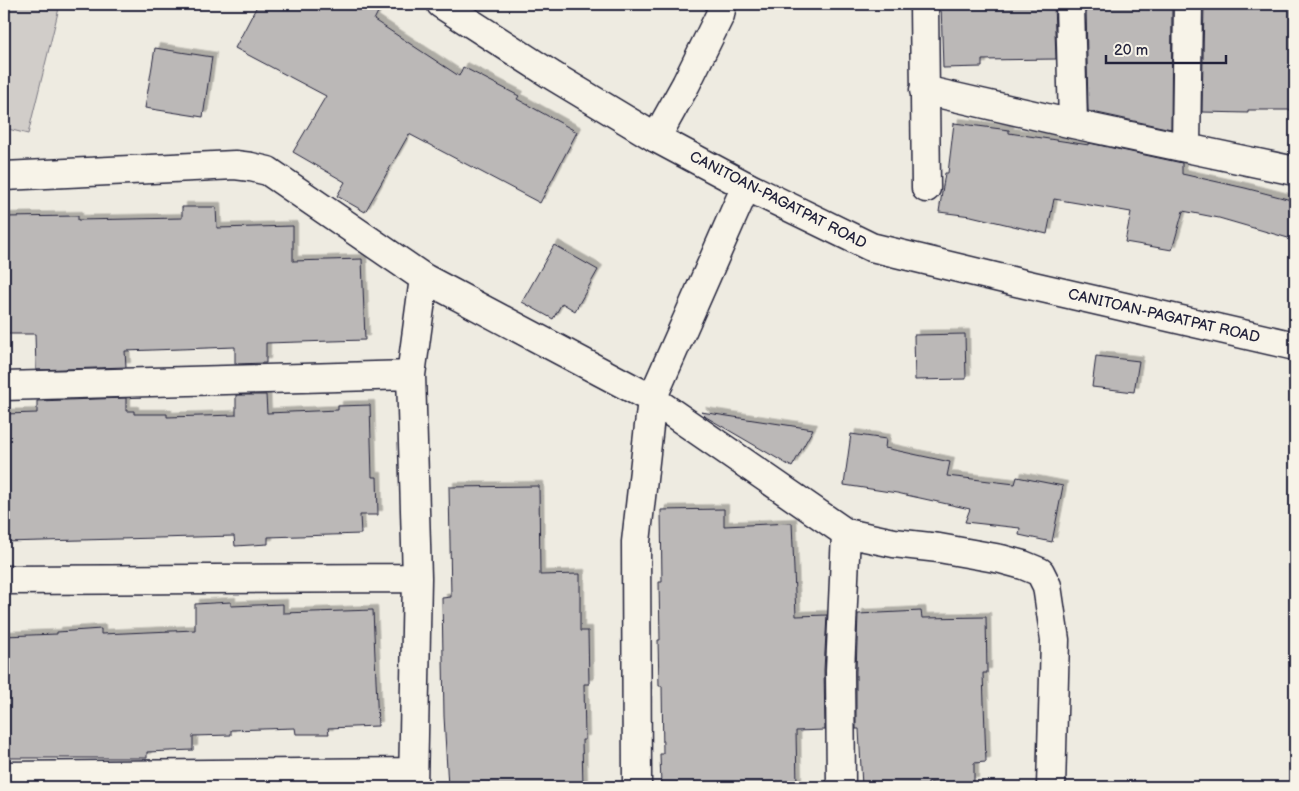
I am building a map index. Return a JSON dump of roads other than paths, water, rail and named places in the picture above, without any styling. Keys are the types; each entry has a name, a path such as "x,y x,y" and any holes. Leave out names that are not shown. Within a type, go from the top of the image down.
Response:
{"street":[{"name":"CANITOAN-PAGATPAT ROAD","path":"441,4 553,76 656,138 746,186 871,247 1295,346"},
{"path":"656,138 691,75 720,15 722,4"},
{"path":"924,4 926,188"},
{"path":"1070,4 1073,124"},
{"path":"1186,148 1188,4"},
{"path":"924,90 1295,171"},
{"path":"4,176 235,166 251,166 268,171 424,278 652,399 846,533 894,543 1001,558 1040,572 1047,586 1055,640 1052,787"},
{"path":"636,787 636,542 652,399 746,186"},
{"path":"4,776 413,779 417,578 411,375 424,278"},
{"path":"4,386 411,375"},
{"path":"841,787 840,671 846,533"},
{"path":"4,580 417,578"}]}
